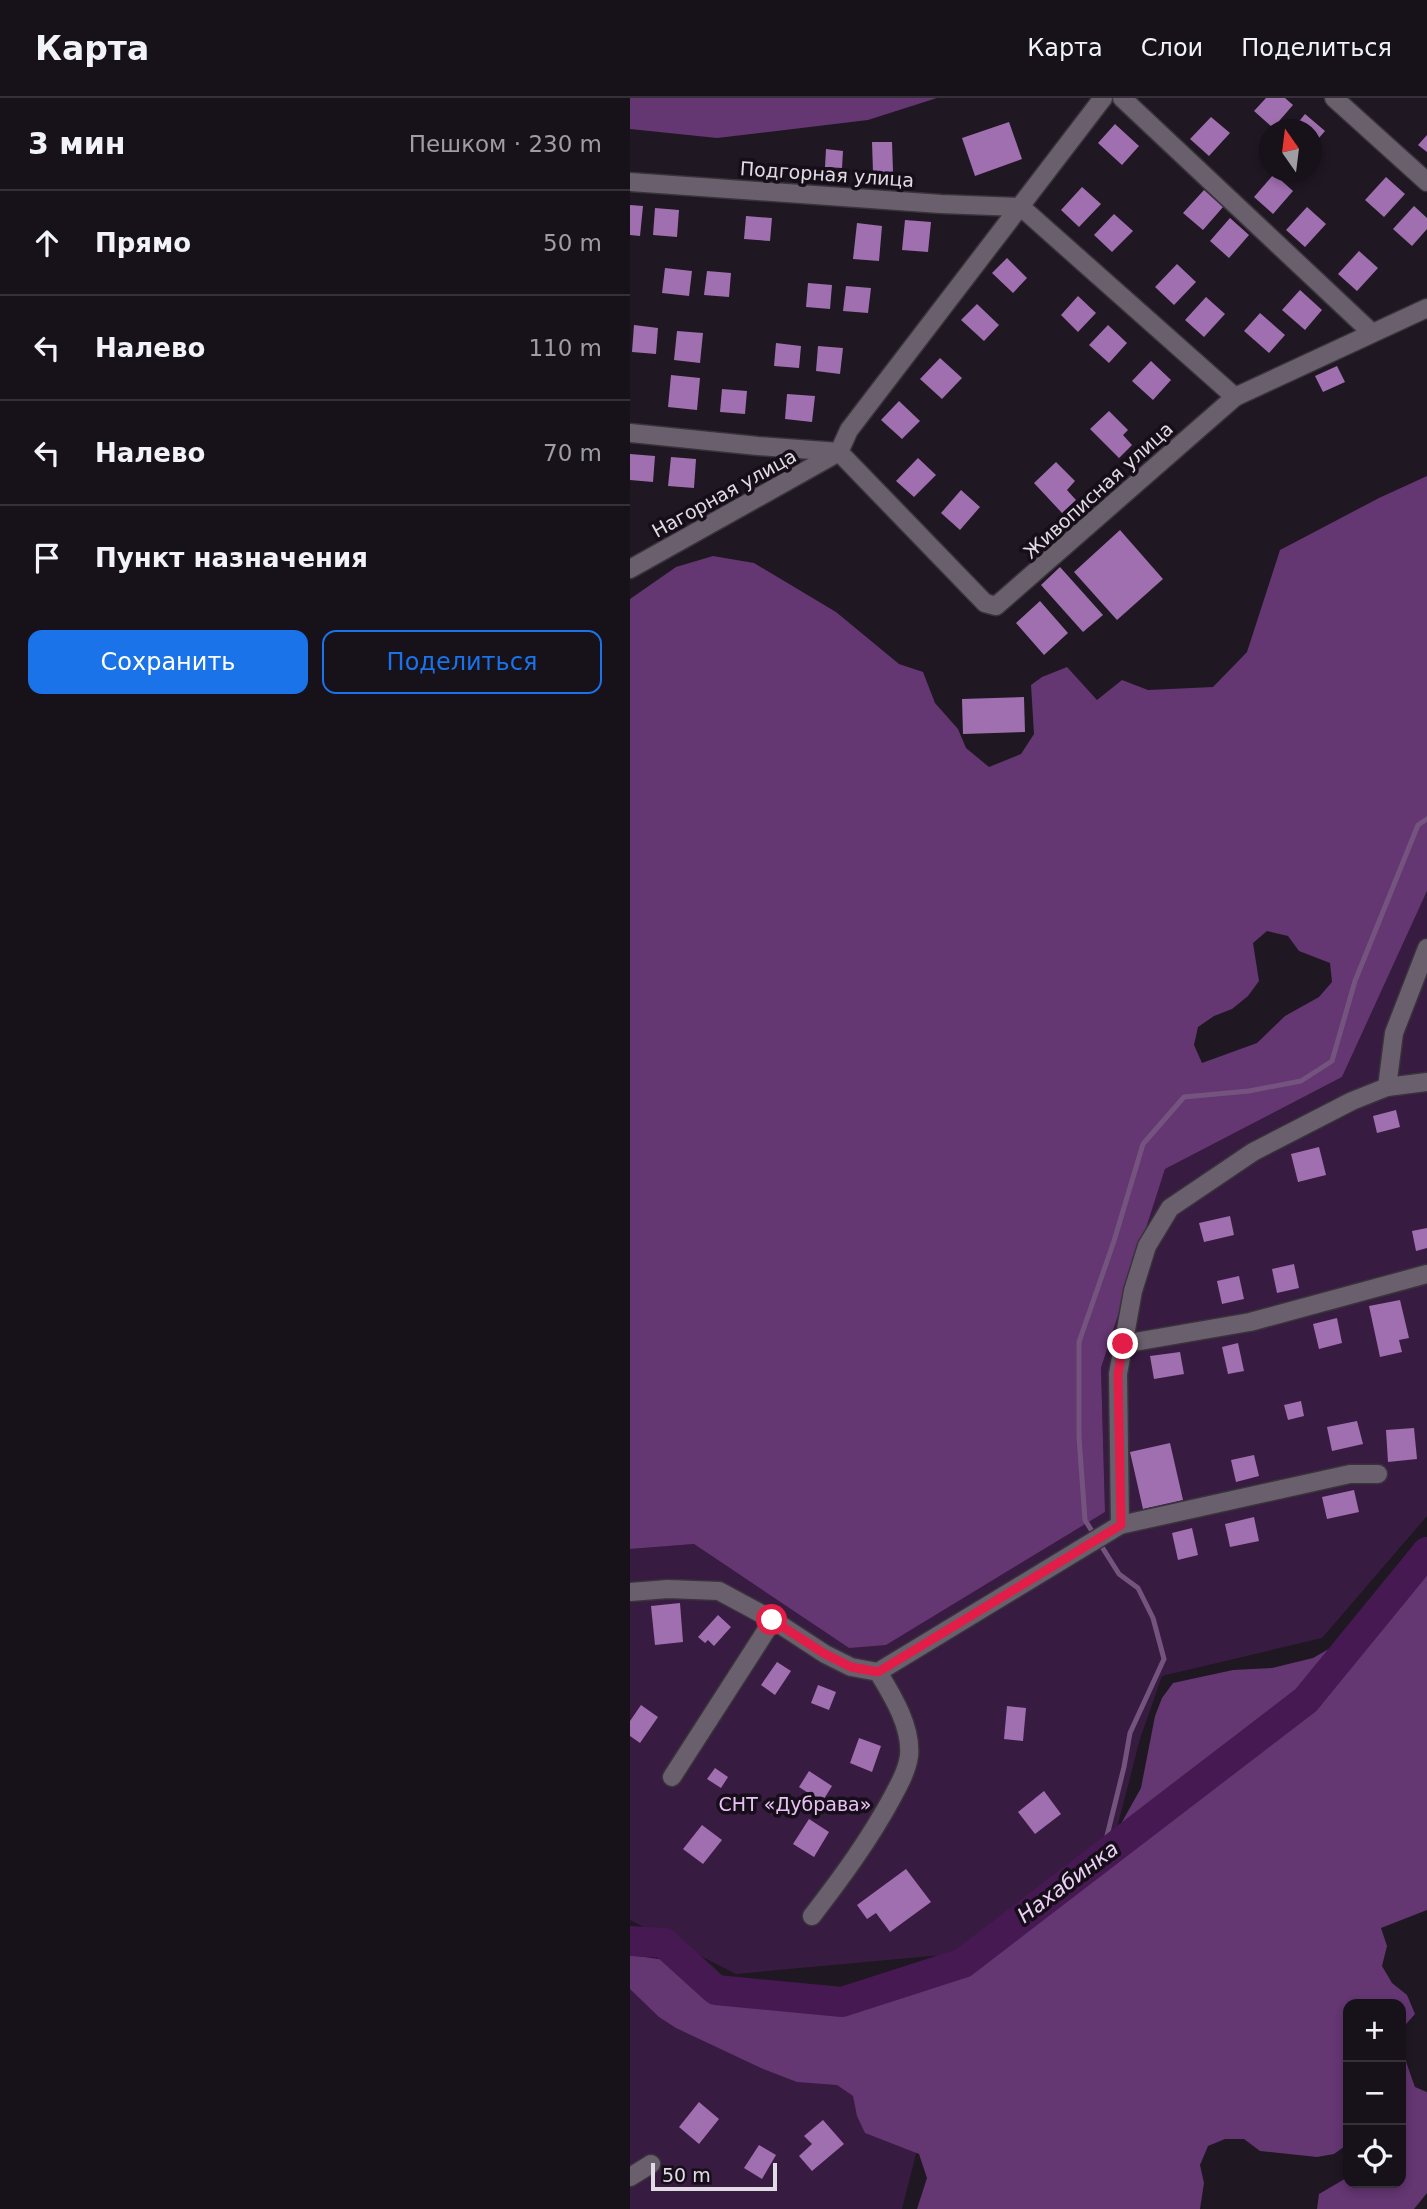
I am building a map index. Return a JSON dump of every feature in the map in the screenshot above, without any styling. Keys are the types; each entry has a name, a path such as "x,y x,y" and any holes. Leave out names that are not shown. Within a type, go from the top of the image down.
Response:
{"street":[{"path":"630,433 839,452 849,429 1103,98"},
{"path":"1122,98 1372,333"},
{"path":"1334,98 1427,183"},
{"name":"Подгорная улица","path":"630,181 941,204 1021,207"},
{"path":"1021,207 1235,397"},
{"name":"Живописная улица","path":"839,452 985,603 996,606 1235,397 1427,308"},
{"name":"Нагорная улица","path":"630,569 839,452"},
{"path":"1387,1087 1394,1033 1427,948"},
{"path":"1113,1528 1118,1374 1123,1344 1133,1291 1147,1246 1170,1209 1253,1152 1352,1101 1387,1087 1427,1082"},
{"path":"1123,1344 1250,1322 1427,1274"},
{"path":"630,1592 719,1591 772,1620 825,1654 851,1667 878,1672 1113,1528 1350,1474 1378,1474"},
{"path":"672,1777 772,1620"},
{"path":"812,1916 878,1825 904,1775 909,1754 906,1730 894,1697 878,1672"},
{"path":"630,2177 651,2164"}],"green space":[{"name":"СНТ «Дубрава»","path":"1427,891 1427,1516 1322,1638 1162,1676 1140,1739 1117,1828 964,1953 736,1974 630,1920 630,1549 694,1544 849,1648 1105,1512 1101,1368 1165,1169 1342,1077"},
{"path":"630,1988 924,2122 902,2209 630,2209"}],"shaded area":[{"path":"630,98 937,98 868,120 717,138 630,129"},
{"path":"1427,476 1427,891 1342,1077 1165,1169 1101,1368 1105,1512 886,1645 849,1648 694,1544 630,1549 630,599 676,567 713,556 754,563 836,612 899,664 923,672 935,703 958,729 966,748 989,767 1021,754 1034,734 1031,685 1042,677 1067,667 1097,700 1122,680 1148,690 1213,687 1247,652 1280,550","holes":["1267,931 1288,936 1299,951 1330,963 1332,982 1319,997 1285,1016 1257,1043 1202,1063 1194,1045 1198,1027 1214,1016 1232,1009 1248,996 1259,981 1253,943"]},
{"path":"1427,1565 1427,1910 1381,1928 1387,1946 1382,1966 1392,1983 1407,1995 1415,2014 1406,2025 1406,1999 1343,1999 1343,2148 1334,2154 1317,2157 1260,2151 1244,2139 1225,2139 1208,2146 1200,2165 1204,2183 1200,2209 917,2209 927,2178 919,2154 865,2133 857,2116 853,2096 837,2085 797,2082 676,2028 659,2017 630,1989 630,1955 666,1960 684,1968 714,1995 731,2002 774,1999 796,2002 832,2013 928,1988 983,1964 1097,1874 1110,1860 1122,1822 1141,1788 1155,1716 1162,1698 1173,1683 1233,1670 1272,1668 1313,1658 1381,1619"},
{"path":"1406,2061 1415,2087 1427,2092 1427,2193 1414,2209 1317,2209 1319,2194 1343,2180 1343,2188 1406,2188"}],"building":[{"path":"1266,98 1285,98 1293,105 1281,119 1263,119 1254,111"},
{"path":"1211,117 1230,133 1209,156 1190,139"},
{"path":"1009,122 1022,159 975,176 962,138"},
{"path":"1115,124 1139,146 1122,165 1098,143"},
{"path":"1427,135 1427,152 1418,145"},
{"path":"872,142 892,142 893,172 873,172"},
{"path":"826,149 843,151 842,168 825,167"},
{"path":"1386,177 1405,194 1384,217 1365,200"},
{"path":"1267,182 1283,182 1293,191 1273,214 1254,197"},
{"path":"1082,187 1101,204 1079,227 1061,210"},
{"path":"1204,190 1223,207 1203,230 1183,213"},
{"path":"630,205 643,206 640,236 630,235"},
{"path":"1414,206 1427,218 1427,229 1412,246 1393,229"},
{"path":"1307,207 1326,224 1305,247 1286,230"},
{"path":"655,208 679,210 677,237 653,235"},
{"path":"1114,214 1133,231 1112,252 1094,235"},
{"path":"746,216 772,218 770,241 744,239"},
{"path":"1230,218 1249,235 1229,258 1210,241"},
{"path":"905,220 931,222 928,252 902,250"},
{"path":"857,223 882,226 879,261 853,259"},
{"path":"1359,251 1378,268 1357,291 1338,274"},
{"path":"1007,258 1027,278 1013,293 992,273"},
{"path":"1177,264 1196,282 1174,305 1155,287"},
{"path":"665,268 692,271 689,296 662,293"},
{"path":"707,271 731,273 729,297 704,295"},
{"path":"808,283 832,285 830,309 806,307"},
{"path":"846,286 871,288 868,313 843,311"},
{"path":"1300,290 1322,310 1305,330 1282,310"},
{"path":"1078,296 1096,313 1078,332 1061,315"},
{"path":"1206,297 1225,314 1204,337 1185,320"},
{"path":"977,304 999,325 984,341 961,320"},
{"path":"1260,313 1285,335 1269,353 1244,331"},
{"path":"634,325 658,328 656,354 632,352"},
{"path":"1108,325 1127,343 1109,363 1089,345"},
{"path":"677,331 703,333 700,363 674,360"},
{"path":"776,343 801,346 799,368 774,366"},
{"path":"818,346 843,348 840,374 816,371"},
{"path":"940,358 962,378 942,399 920,379"},
{"path":"1151,361 1171,380 1153,400 1132,381"},
{"path":"1337,366 1345,382 1323,392 1315,376"},
{"path":"671,375 700,378 697,410 668,407"},
{"path":"722,389 747,391 745,414 720,412"},
{"path":"787,394 815,396 812,422 785,419"},
{"path":"899,401 920,421 902,439 881,420"},
{"path":"1109,411 1128,430 1123,435 1132,445 1119,458 1090,429"},
{"path":"630,454 655,456 653,482 630,480"},
{"path":"671,457 696,459 694,488 668,486"},
{"path":"918,458 936,475 914,497 896,481"},
{"path":"1056,462 1075,481 1067,490 1076,500 1062,513 1034,483"},
{"path":"961,490 980,507 960,530 941,513"},
{"path":"1120,530 1163,579 1117,620 1074,572"},
{"path":"1060,567 1103,615 1083,632 1041,585"},
{"path":"1040,601 1068,633 1044,655 1016,623"},
{"path":"1024,697 1025,732 963,734 962,699"},
{"path":"1396,1110 1400,1127 1377,1133 1373,1116"},
{"path":"1319,1147 1326,1175 1298,1182 1291,1154"},
{"path":"1230,1216 1234,1235 1204,1242 1199,1223"},
{"path":"1427,1228 1427,1248 1416,1251 1412,1231"},
{"path":"1294,1264 1299,1288 1277,1293 1272,1269"},
{"path":"1239,1276 1244,1299 1222,1304 1217,1281"},
{"path":"1400,1300 1409,1338 1399,1340 1402,1352 1380,1357 1369,1306"},
{"path":"1337,1318 1342,1343 1319,1349 1313,1324"},
{"path":"1238,1343 1244,1371 1228,1374 1222,1347"},
{"path":"1180,1352 1184,1374 1154,1379 1150,1356"},
{"path":"1301,1401 1304,1416 1288,1420 1284,1405"},
{"path":"1357,1421 1363,1444 1332,1451 1327,1427"},
{"path":"1414,1428 1417,1459 1388,1462 1386,1430"},
{"path":"1170,1443 1183,1500 1143,1509 1130,1452"},
{"path":"1254,1455 1259,1476 1236,1482 1231,1460"},
{"path":"1354,1490 1359,1512 1327,1519 1322,1497"},
{"path":"1254,1517 1259,1541 1230,1547 1225,1524"},
{"path":"1192,1528 1198,1555 1178,1560 1172,1533"},
{"path":"680,1603 683,1642 655,1645 651,1606"},
{"path":"718,1615 731,1627 714,1646 708,1640 705,1643 698,1637"},
{"path":"777,1662 791,1671 775,1695 761,1685"},
{"path":"818,1685 836,1692 829,1710 811,1703"},
{"path":"641,1705 658,1717 640,1743 630,1736 630,1721"},
{"path":"1007,1706 1026,1708 1023,1741 1004,1739"},
{"path":"859,1738 881,1746 872,1772 850,1763"},
{"path":"715,1768 728,1777 721,1788 707,1779"},
{"path":"809,1771 832,1786 822,1802 799,1787"},
{"path":"1044,1791 1061,1814 1035,1834 1018,1812"},
{"path":"809,1819 829,1832 814,1857 793,1844"},
{"path":"702,1825 722,1840 703,1864 683,1849"},
{"path":"906,1869 931,1902 890,1932 876,1913 867,1919 857,1905"},
{"path":"699,2102 719,2119 699,2144 679,2127"},
{"path":"823,2120 844,2144 812,2171 799,2156 812,2144 804,2136"},
{"path":"759,2145 776,2155 762,2179 744,2168"}],"waterway":[{"path":"1102,1856 1130,1733 1164,1659 1153,1618 1138,1588 1119,1574 1085,1520 1079,1437 1079,1342 1114,1241 1143,1144 1184,1097 1249,1091 1301,1081 1332,1061 1355,981 1418,825 1427,819"},
{"name":"Нахабинка","path":"630,1941 664,1943 716,1990 842,2002 963,1963 1306,1700 1427,1552"}],"route":[{"path":"772,1620 825,1654 851,1667 878,1672 1105,1532 1121,1525 1118,1374 1123,1344"}]}
